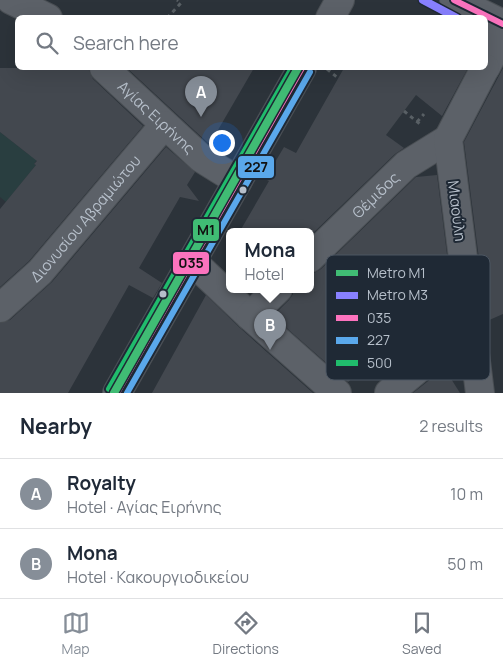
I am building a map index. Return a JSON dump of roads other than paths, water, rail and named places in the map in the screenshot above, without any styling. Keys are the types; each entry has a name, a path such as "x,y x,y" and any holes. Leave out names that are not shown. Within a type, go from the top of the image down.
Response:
{"street":[{"path":"11,0 42,15"},
{"path":"332,15 340,0"},
{"path":"454,0 485,15"},
{"path":"488,17 503,24"},
{"path":"488,62 503,34"},
{"name":"Αγίας Ειρήνης","path":"106,70 202,158 238,180"},
{"path":"117,393 301,70"},
{"path":"448,139 483,70"},
{"name":"Διονυσίου Αβραμιώτου","path":"0,308 40,272 164,125"},
{"name":"Θέμιδος","path":"314,254 406,165 448,139"},
{"name":"Μιαούλη","path":"448,139 462,255"},
{"path":"192,261 250,316 337,393"},
{"path":"250,316 274,293"},
{"path":"389,393 405,380"},
{"name":"Μιαούλη","path":"478,380 480,393"}],"metro line":[{"name":"Μ3","path":"423,0 451,15"},
{"name":"Μ1","path":"114,393 297,70"}],"place":[{"name":"Royalty","path":"201,117"},
{"name":"Mona","path":"270,350"}]}
